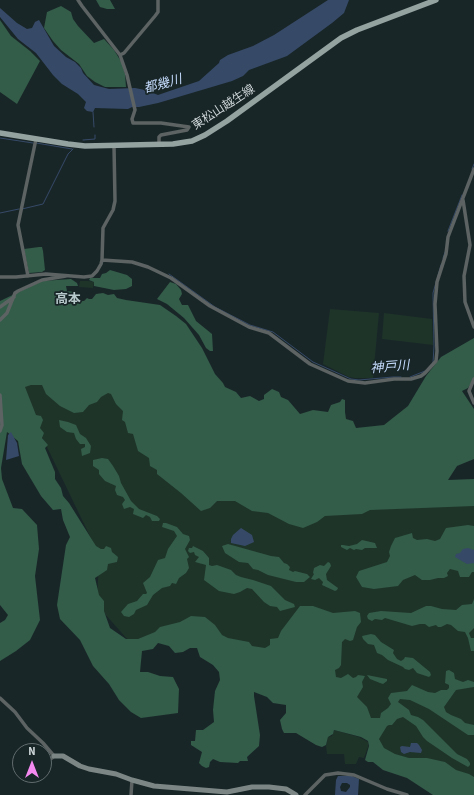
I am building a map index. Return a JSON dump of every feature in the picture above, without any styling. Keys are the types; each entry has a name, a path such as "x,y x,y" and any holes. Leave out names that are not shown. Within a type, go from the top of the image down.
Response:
{"main road":[{"name":"東松山越生線","path":"0,133 68,144 114,146 189,142 205,135 254,102 341,38 357,30 436,0"}],"street":[{"path":"78,0 120,55 127,75 135,110 132,121 134,123 161,123 189,127 187,130 161,135 159,137 160,144"},
{"path":"120,55 124,53 158,12 158,0"},
{"path":"28,276 18,225 36,139"},
{"path":"0,277 46,274 79,278 92,276 100,268 102,260 103,228 113,210 115,202 114,146"},
{"path":"102,260 132,262 148,267 171,278 210,306 249,327 270,333 310,364 350,381 365,383 411,380 425,373 436,361 435,304 437,282 446,254 448,237 474,170"},
{"path":"462,199 470,245 464,276 464,302 474,326"},
{"path":"0,320 7,313 18,291 42,280 67,276"},
{"path":"0,306 14,297"},
{"path":"474,379 470,391 474,403"},
{"path":"0,395 2,425 0,431"},
{"path":"0,698 15,712 27,728 54,756 63,756 80,766 116,774 154,786 233,793 252,787 269,787 286,789 296,795"},
{"path":"305,795 325,775 338,773 354,775 387,789 407,795"},
{"path":"131,795 132,780"}],"green space":[{"path":"96,0 110,0 115,9 100,7"},
{"path":"61,6 71,12 73,19 78,26 94,43 104,39 114,50 122,63 126,87 105,87 95,82 87,76 79,64 61,50 53,41 44,28 47,12"},
{"path":"0,20 11,36 40,61 17,104 0,92"},
{"path":"42,247 45,270 42,272 29,273 24,249"},
{"path":"110,270 127,275 132,279 132,286 126,289 114,290 94,286 94,282 89,280 90,278 100,278 102,274"},
{"path":"71,279 77,283 78,286 66,286 67,291 74,292 81,301 84,301 87,298 92,299 96,294 114,294 117,298 160,305 176,316 186,324 202,348 215,374 225,387 236,392 241,398 250,396 259,401 264,399 264,395 272,389 279,392 281,397 288,400 300,414 313,410 328,412 331,405 340,402 342,399 345,400 346,419 353,421 356,428 384,425 408,406 426,376 441,357 474,338 474,378 468,388 462,391 474,409 474,459 457,466 448,480 474,479 474,506 370,510 362,514 325,516 317,522 303,528 289,524 268,513 252,511 235,501 217,501 210,508 201,511 157,474 157,470 150,466 149,458 138,451 133,434 128,433 125,422 122,420 123,411 116,404 111,394 108,393 101,397 97,402 89,405 83,412 74,413 60,406 46,394 42,385 31,385 25,387 36,415 41,416 43,420 40,428 44,433 42,438 48,445 45,448 55,472 55,479 61,488 63,496 96,546 101,549 104,549 106,546 111,548 112,552 118,557 117,562 108,564 107,570 95,578 99,595 104,601 104,611 110,628 126,639 138,639 155,632 160,627 180,622 191,616 205,617 215,625 222,635 228,638 249,642 252,646 265,648 270,645 270,639 278,638 281,631 300,606 313,606 333,613 355,611 360,613 361,622 357,627 353,640 350,641 345,639 342,642 341,665 335,670 336,677 341,678 348,674 353,678 358,675 365,676 362,682 363,687 357,697 367,707 371,718 380,718 381,713 388,708 391,704 388,698 391,693 407,691 412,685 428,692 435,693 441,690 447,690 449,685 445,683 446,671 449,670 454,673 455,679 463,682 468,680 474,682 474,687 456,690 444,707 446,712 451,715 461,719 465,723 474,725 474,735 468,735 429,709 410,700 400,699 398,702 409,710 411,715 423,720 457,754 467,759 470,763 468,767 427,741 416,726 403,717 397,719 392,725 387,726 379,739 384,748 395,754 409,758 427,758 445,762 456,770 469,774 474,777 474,795 433,795 407,778 383,770 373,762 368,762 365,760 369,746 368,741 361,737 334,730 333,734 328,737 326,745 322,747 296,733 284,733 280,720 286,713 286,705 273,703 267,697 254,692 260,735 259,746 247,757 248,761 240,761 238,763 220,762 213,759 210,762 209,767 206,768 202,766 199,763 202,752 191,745 191,741 195,741 196,730 203,730 214,722 213,710 215,691 220,680 219,672 213,665 200,657 197,648 190,648 183,652 175,653 169,646 158,643 153,649 142,651 140,672 173,677 179,689 178,713 141,718 131,712 119,700 109,684 93,666 80,640 60,619 57,605 66,545 70,537 63,520 61,509 53,510 41,496 22,464 18,441 7,432 1,468 2,479 13,508 22,509 37,525 39,549 35,576 40,620 30,640 0,661 0,623 5,620 8,615 0,605 0,301 42,281"},
{"path":"80,281 94,282 93,288 79,287"},
{"path":"170,282 176,284 181,290 182,294 179,299 182,305 188,305 196,321 212,334 213,351 206,348 199,335 184,318 167,304 157,299"},
{"path":"330,309 379,313 373,378 349,377 323,364"},
{"path":"384,313 432,319 433,345 382,339"},
{"path":"35,376 109,384 474,502 474,795 404,768 264,651 128,640 97,605 99,555 20,391"},
{"path":"59,420 76,425 80,434 86,438 91,446 90,453 82,456 81,449 85,447 85,444 80,444 74,433 67,432 60,427"},
{"path":"102,458 108,459 113,466 131,501 139,509 157,516 160,519 159,521 152,521 150,517 146,515 143,518 133,514 134,509 130,507 124,509 122,504 125,500 123,497 117,495 115,490 116,486 105,481 99,474 99,470 93,466 93,460"},
{"path":"163,523 177,527 183,534 189,536 190,540 185,549 189,557 187,559 189,568 186,573 179,578 176,584 172,583 170,586 162,588 153,595 147,605 136,610 134,614 129,617 124,616 121,612 128,604 137,601 143,594 147,593 143,583 150,577 158,560 165,558 168,549 177,536 174,531 162,527"},
{"path":"468,525 474,526 474,572 472,572 469,577 460,577 458,571 450,569 447,573 448,576 444,578 422,580 415,575 403,580 398,586 374,589 362,587 356,577 359,571 387,562 390,556 389,552 391,546 395,538 412,533 413,538 417,540 427,539 435,541 440,539 446,528"},
{"path":"362,540 375,543 377,548 354,550 350,548 347,550 341,547 341,545 349,546 357,544"},
{"path":"228,544 279,557 290,567 289,570 307,574 310,577 304,582 296,582 268,575 253,569 248,563 239,562 225,553 222,546"},
{"path":"193,546 203,551 209,558 209,565 217,565 231,570 236,575 241,577 271,586 285,600 294,604 295,607 280,611 277,607 270,606 264,602 252,589 247,588 234,594 219,591 204,580 206,565 195,562 199,557 195,555 194,552 190,553 188,551 189,548 192,548"},
{"path":"328,562 331,566 326,574 327,580 338,588 335,591 322,585 323,582 319,578 315,580 311,579 314,574 314,568 320,565 324,566"},
{"path":"474,599 474,628 469,633 471,638 474,638 474,651 471,651 465,632 458,631 451,625 447,624 438,627 436,625 429,627 425,624 420,624 412,626 385,618 382,620 375,619 372,621 368,619 367,616 369,613 381,611 411,613 426,606 456,610 462,605 472,604"},
{"path":"371,634 375,635 381,642 394,650 393,653 397,659 401,661 405,657 413,658 430,672 431,675 429,677 417,673 413,668 409,670 405,669 377,653 374,645 368,644 362,636"},
{"path":"367,675 387,679 387,681 383,684 370,679"},
{"path":"334,730 359,737 368,742 368,747 364,758 359,757 356,764 345,764 344,754 327,754 326,746 328,737 332,736"}],"water":[{"name":"都幾川","path":"328,0 349,0 344,13 287,56 249,70 243,76 232,81 158,103 128,109 95,108 93,112 87,111 84,108 86,102 78,94 62,84 36,53 18,39 0,17 0,8 17,23 27,29 32,28 35,22 39,20 54,46 66,57 75,62 94,85 109,89 135,88 158,95 199,81 219,63 220,60 274,35"},
{"path":"11,432 17,443 19,456 6,460 8,435"},
{"path":"241,528 252,535 254,542 245,546 231,543 233,535"},
{"path":"468,548 474,550 474,563 467,564 455,557 456,554 460,553 463,549"},
{"path":"411,743 417,743 419,745 422,750 421,753 410,752 404,754 401,752 400,747 410,747"},
{"path":"338,776 352,776 359,779 358,795 335,795 336,780","holes":["342,783 347,783 350,787 346,792 341,791 340,787"]}],"waterway":[{"path":"93,112 94,127"},
{"path":"83,140 95,139 95,135"},
{"path":"0,138 33,143"},
{"path":"36,143 72,149"},
{"path":"22,209 43,204 68,154 73,149"},
{"name":"神戸川","path":"472,169 474,164"},
{"name":"神戸川","path":"448,231 462,195"},
{"path":"0,213 19,209"},
{"name":"神戸川","path":"443,258 445,252"},
{"name":"神戸川","path":"433,363 433,293 441,265"},
{"name":"神戸川","path":"169,274 215,307 250,325 273,332 313,362 351,379 359,380 401,377"},
{"name":"神戸川","path":"410,377 425,371"}],"district":[{"name":"高本","path":"68,300"}]}
